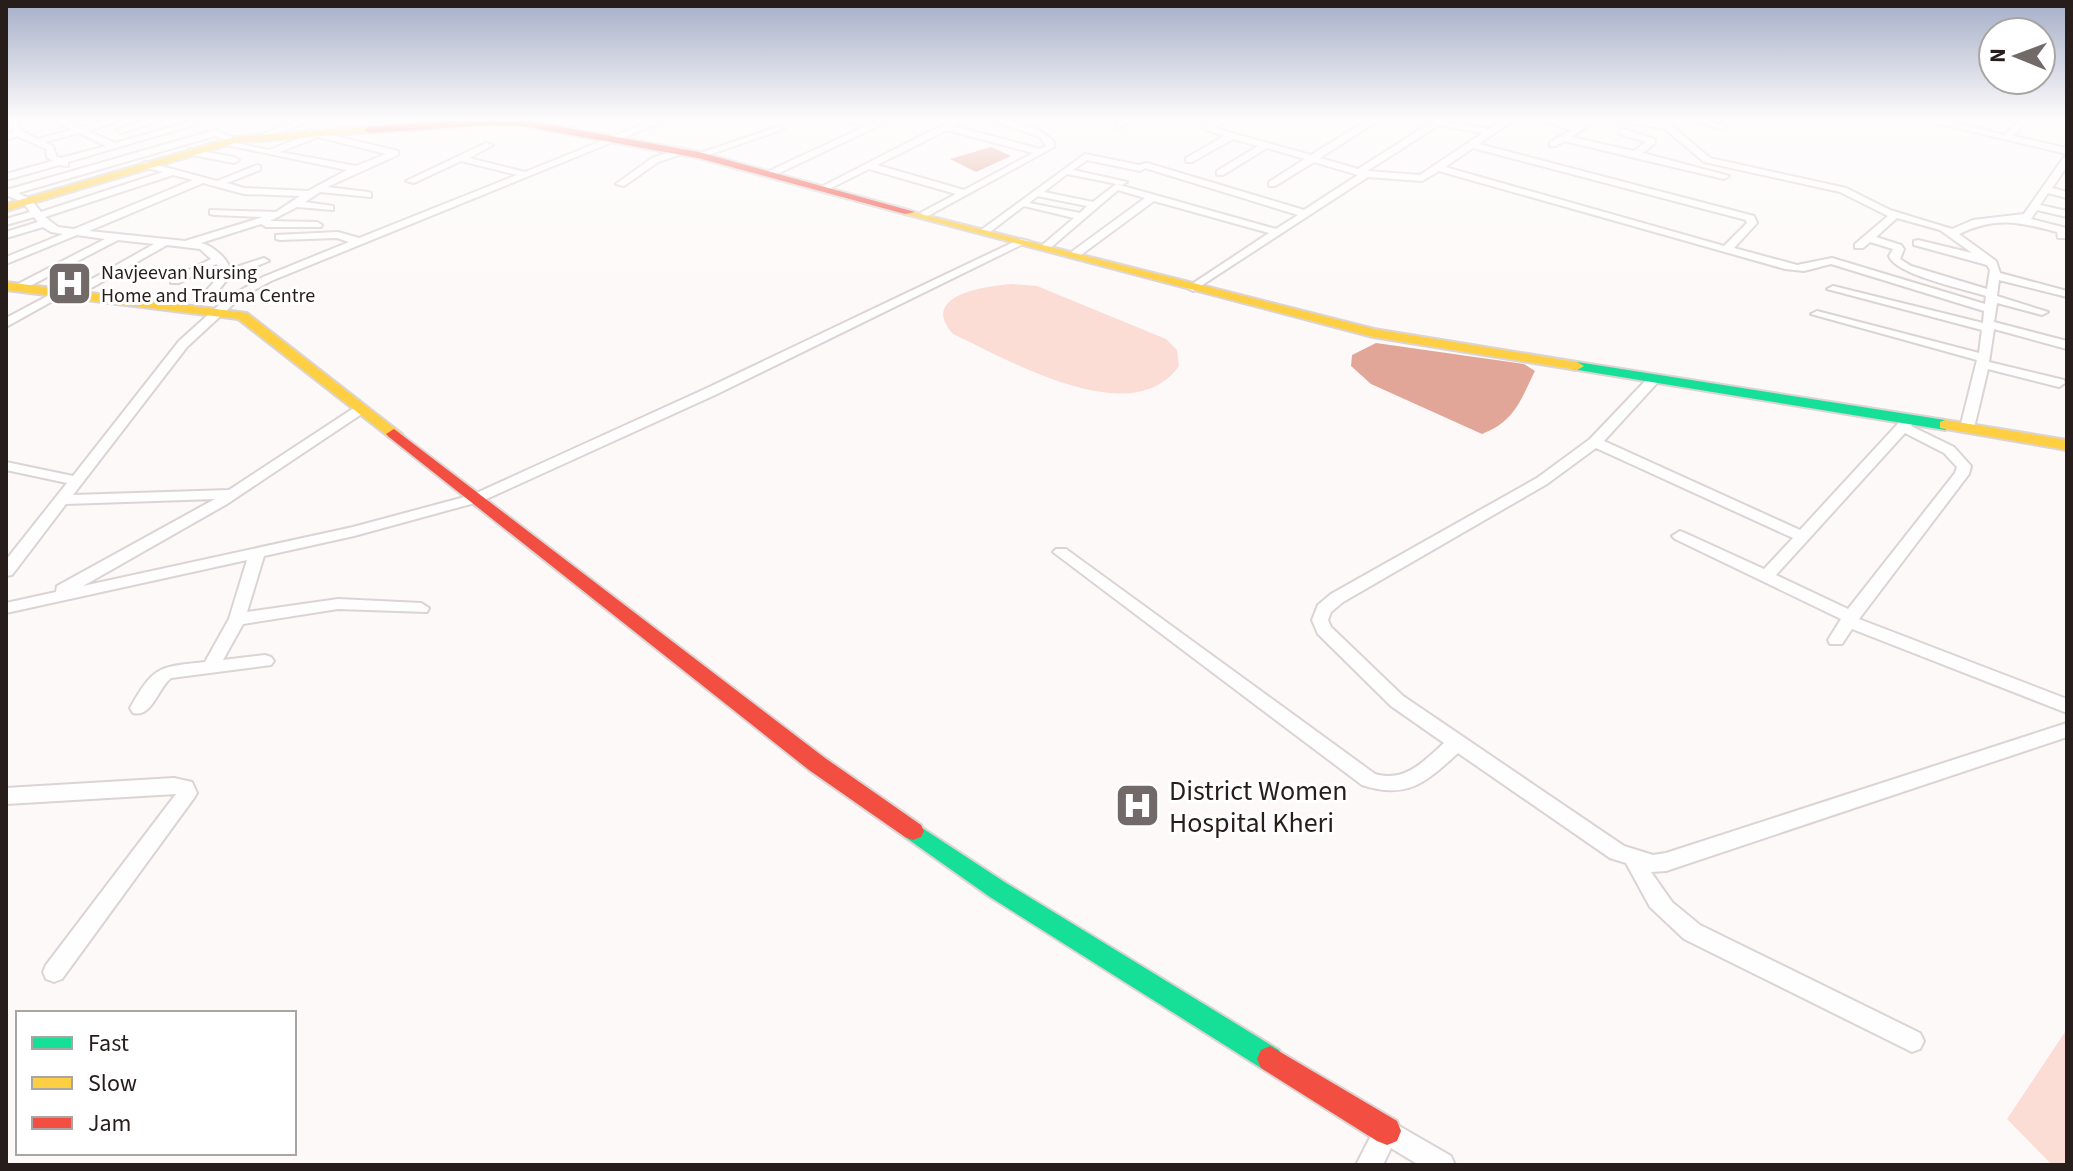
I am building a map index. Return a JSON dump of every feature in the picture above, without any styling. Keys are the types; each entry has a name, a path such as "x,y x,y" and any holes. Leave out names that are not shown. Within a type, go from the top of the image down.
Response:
{"street":[{"path":"7,196 74,174"},
{"path":"79,174 100,179"},
{"path":"6,235 37,213 114,174"},
{"path":"6,222 167,174"},
{"path":"178,174 244,191 368,195"},
{"path":"217,184 243,174"},
{"path":"189,243 280,215 349,174"},
{"path":"411,181 427,174"},
{"path":"522,174 527,175"},
{"path":"6,571 183,344 221,308 267,279 530,174"},
{"path":"621,184 636,174"},
{"path":"774,174 1193,288 1373,333 1907,423 1967,428 2067,445"},
{"path":"826,187 853,174"},
{"path":"896,174 964,193"},
{"path":"926,214 1000,174"},
{"path":"986,230 1062,174"},
{"path":"1076,174 1276,232"},
{"path":"1045,247 1132,174"},
{"path":"1176,174 1303,213"},
{"path":"1272,184 1288,174"},
{"path":"1193,288 1362,174"},
{"path":"1369,174 1416,179 1427,174"},
{"path":"1458,174 1800,269 1808,269 1823,260 2042,312"},
{"path":"1581,174 1750,218 1752,223 1727,249"},
{"path":"1715,174 1724,176"},
{"path":"1769,174 1843,190 1895,215 1953,233 1989,260 1995,270 1990,326 1967,428"},
{"path":"1953,233 1979,222 2027,217 2057,174"},
{"path":"6,261 202,180"},
{"path":"2046,190 2067,195"},
{"path":"1042,194 1095,205"},
{"path":"7,196 37,213 55,230 203,246 225,266 225,275"},
{"path":"1074,255 1153,197"},
{"path":"298,204 329,208"},
{"path":"1029,206 1081,216"},
{"path":"2035,207 2067,214"},
{"path":"214,212 280,215"},
{"path":"1895,215 1864,242 1897,247 1895,260 1907,268 1992,300"},
{"path":"2021,219 2058,228 2064,231 2062,236"},
{"path":"258,224 317,225"},
{"path":"280,237 338,235 359,242"},
{"path":"13,287 114,238"},
{"path":"6,608 257,553 477,498 710,392 1024,241"},
{"path":"6,323 165,242"},
{"path":"1918,243 1989,260"},
{"path":"175,281 218,259"},
{"path":"221,308 212,291 225,275 264,261"},
{"path":"1995,275 2065,294 2067,279"},
{"path":"13,287 221,308 242,316 807,757 998,890 1442,1165"},
{"path":"1833,289 2067,345"},
{"path":"1817,314 2059,383"},
{"path":"1654,379 1595,442 1542,481 1337,598 1324,609 1320,620 1324,630 1377,684 1458,742 1617,852 1635,861 1653,864 2067,730"},
{"path":"46,600 234,494 362,409"},
{"path":"1766,577 1907,423"},
{"path":"1836,640 1962,474 1964,466 1959,458 1907,423"},
{"path":"1595,442 1802,537"},
{"path":"6,466 76,481"},
{"path":"61,500 234,494"},
{"path":"1680,536 1849,619 2067,706"},
{"path":"1061,552 1369,780 1383,785 1406,785 1458,742"},
{"path":"211,666 237,619 257,553"},
{"path":"237,619 338,604 421,608"},
{"path":"139,708 159,678 167,672 265,661"},
{"path":"6,796 174,786 185,787 187,793 54,972"},
{"path":"1635,861 1650,893 1667,915 1692,932 1912,1041"},
{"path":"1369,1165 1387,1131"}],"shaded area":[{"path":"1012,284 1037,286 1166,339 1177,350 1179,366 1158,385 1132,393 1102,392 1069,385 1005,359 953,334 944,321 944,310 949,302 960,295"},
{"path":"1376,343 1524,364 1535,371 1509,416 1482,434 1371,384 1351,366 1352,355"},
{"path":"2067,1029 2067,1165 2052,1165 2007,1119"}],"traffic: fast":[{"path":"1577,366 1945,425"},
{"path":"913,831 998,890 1270,1059"}],"traffic: slow":[{"path":"6,208 121,174"},
{"path":"909,212 1373,333 1577,366"},
{"path":"6,286 242,316 394,434"},
{"path":"1945,425 2067,445"}],"traffic: jam":[{"path":"768,174 909,212"},
{"path":"394,434 817,764 913,831"},
{"path":"1270,1059 1387,1131"}],"place":[{"name":"Navjeevan Nursing Home and Trauma Centre","path":"70,284"},
{"name":"District Women Hospital Kheri","path":"1138,806"}]}
